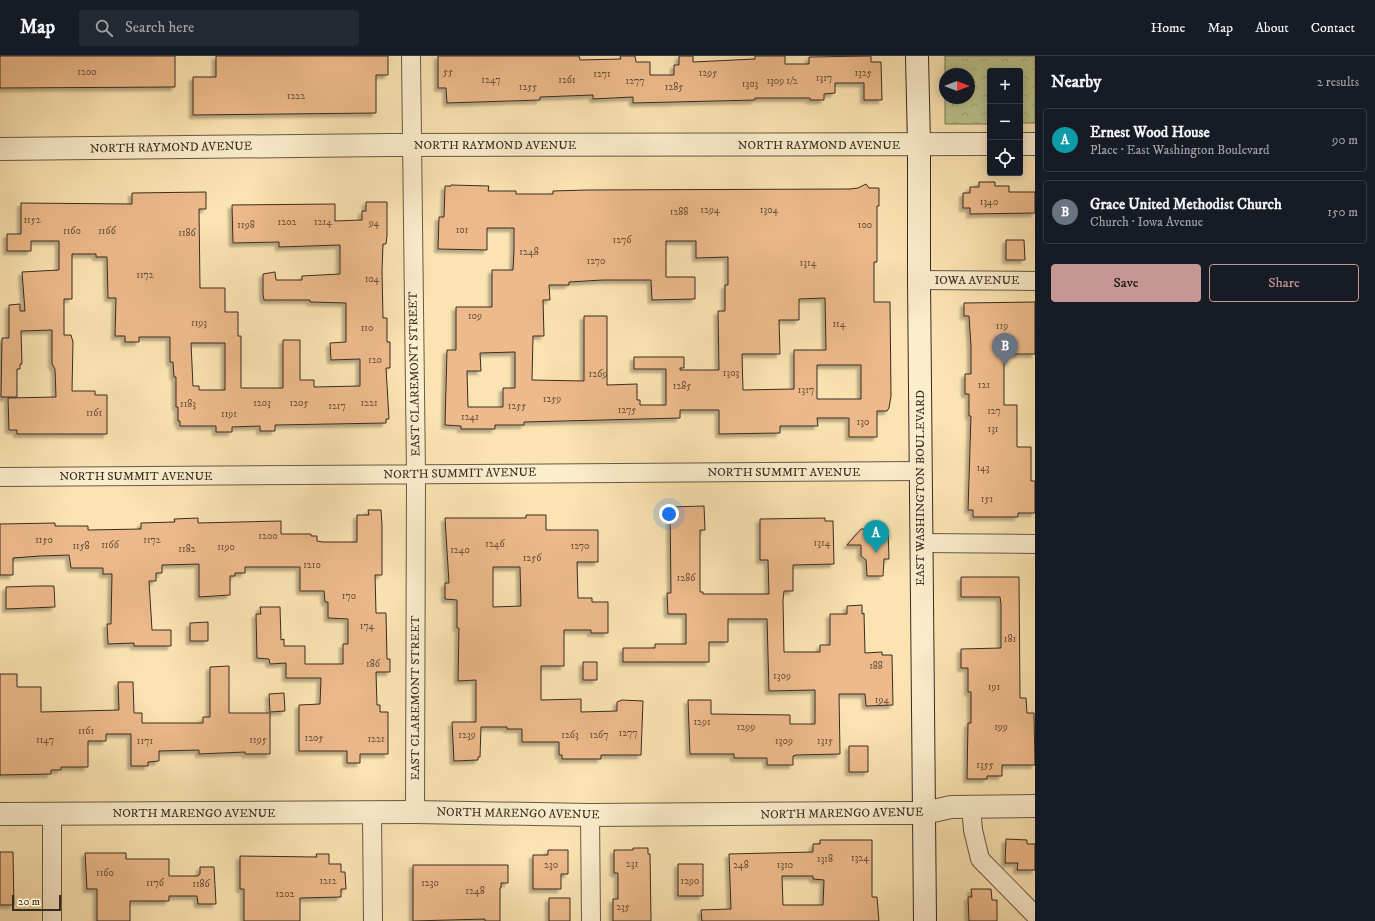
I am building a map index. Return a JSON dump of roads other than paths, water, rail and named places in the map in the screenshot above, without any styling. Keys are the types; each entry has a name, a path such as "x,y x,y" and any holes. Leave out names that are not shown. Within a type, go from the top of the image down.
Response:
{"street":[{"name":"EAST CLAREMONT STREET","path":"411,56 416,474 415,812"},
{"name":"EAST WASHINGTON BOULEVARD","path":"917,56 919,144 920,544 925,921"},
{"name":"NORTH RAYMOND AVENUE","path":"0,149 987,144"},
{"path":"1023,144 1035,144"},
{"name":"IOWA AVENUE","path":"919,280 1035,281"},
{"name":"NORTH SUMMIT AVENUE","path":"0,477 920,471"},
{"path":"920,544 1035,544"},
{"path":"971,806 973,830 980,859 1035,915"},
{"name":"NORTH MARENGO AVENUE","path":"0,814 415,812 590,815 924,813 951,807 1035,806"},
{"path":"372,812 374,921"},
{"path":"52,814 52,921"},
{"path":"590,815 591,921"}],"place":[{"name":"Grace United Methodist Church","path":"1005,366"},
{"name":"Ernest Wood House","path":"876,553"}]}
